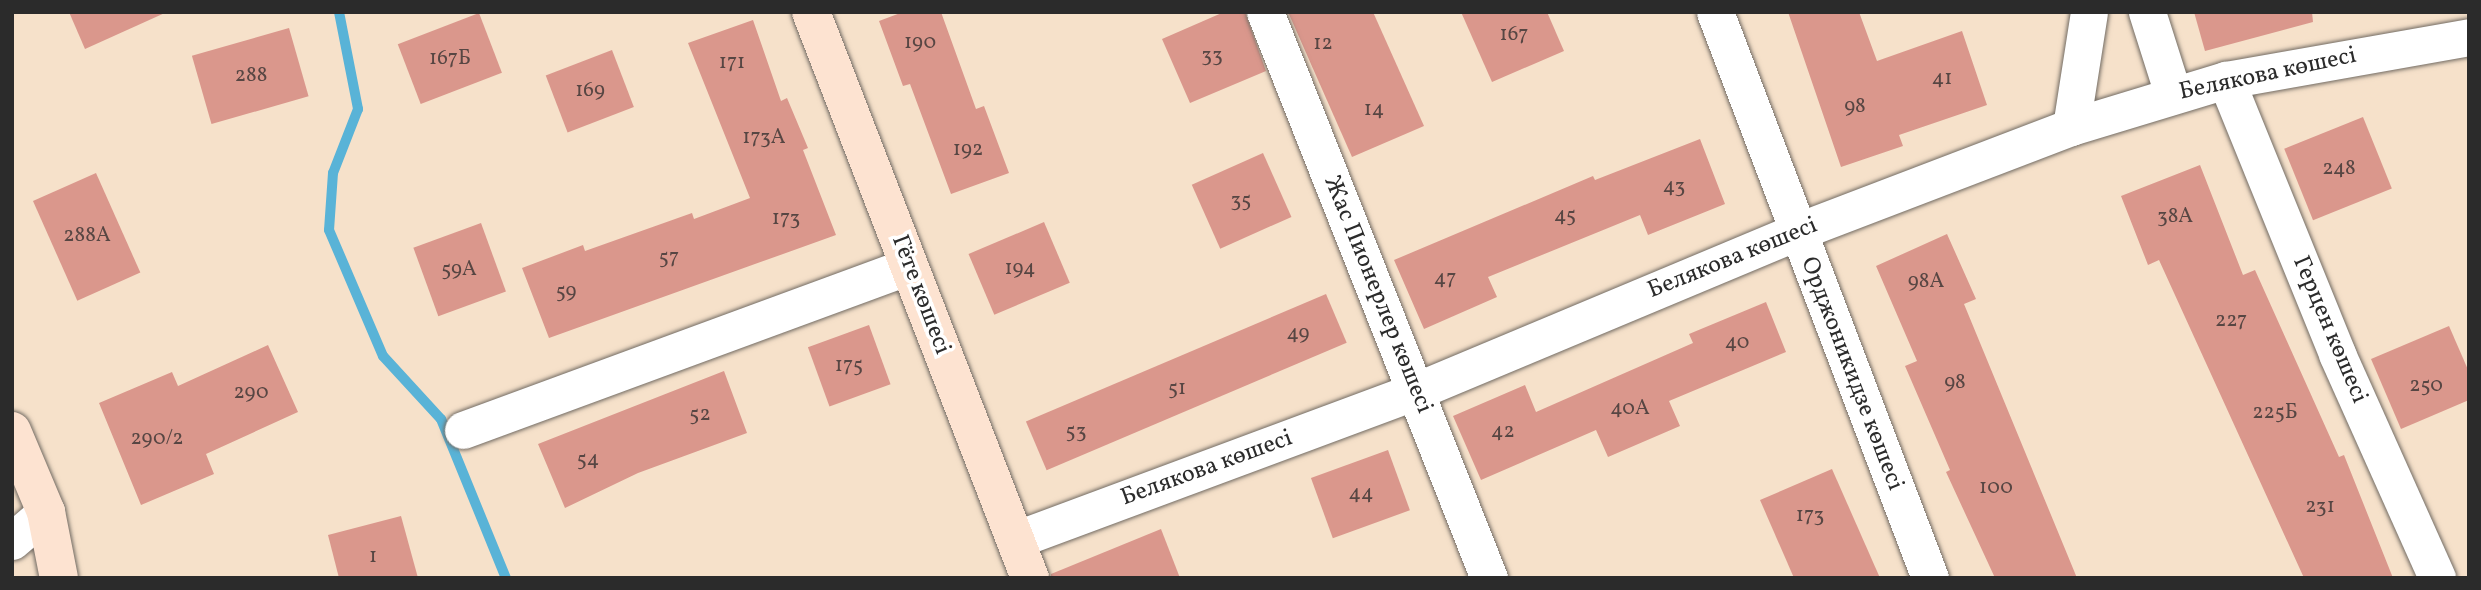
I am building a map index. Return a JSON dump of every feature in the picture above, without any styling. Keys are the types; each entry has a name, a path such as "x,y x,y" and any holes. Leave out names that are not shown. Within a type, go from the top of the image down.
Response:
{"street":[{"name":"Гёте көшесі","path":"811,12 1030,578"},
{"name":"Жас Пионерлер көшесі","path":"1265,12 1489,578"},
{"name":"Орджоникидзе көшесі","path":"1715,12 1796,232 1930,578"},
{"path":"2071,127 2090,12"},
{"path":"2147,12 2173,94"},
{"name":"Белякова көшесі","path":"1015,540 1416,391 1796,232 2071,127 2226,80 2469,37"},
{"name":"Герцен көшесі","path":"2226,80 2337,354 2437,578"},
{"path":"463,430 909,266"},
{"path":"12,431 46,512 59,578"},
{"path":"12,541 46,512"}],"building":[{"path":"69,12 167,12 85,49"},
{"path":"903,12 941,12 976,109 984,106 1009,173 951,194 910,84 903,86 879,21"},
{"path":"1224,12 1245,12 1266,71 1190,103 1162,39"},
{"path":"1288,12 1373,12 1424,126 1352,157"},
{"path":"1461,12 1547,12 1564,51 1492,82"},
{"path":"1788,12 1859,12 1877,61 1962,31 1987,105 1899,135 1903,146 1841,167"},
{"path":"2194,12 2312,12 2313,22 2205,51"},
{"path":"479,13 502,73 421,104 398,44"},
{"path":"753,20 781,101 787,98 808,148 803,150 836,235 549,338 522,268 583,245 585,251 692,213 694,219 750,198 688,43"},
{"path":"289,28 309,96 211,124 192,56"},
{"path":"612,50 634,107 568,132 546,75"},
{"path":"2363,117 2392,188 2313,220 2284,149"},
{"path":"1700,139 1725,204 1648,235 1640,215 1488,277 1497,297 1424,329 1394,260 1593,176 1595,180"},
{"path":"1263,153 1291,217 1220,249 1192,185"},
{"path":"2200,165 2243,275 2255,270 2339,457 2344,455 2393,578 2304,578 2159,260 2148,265 2121,196"},
{"path":"96,173 140,273 77,301 33,201"},
{"path":"1044,222 1070,283 994,315 969,254"},
{"path":"481,223 506,292 438,316 413,248"},
{"path":"1947,234 1976,299 1964,304 2077,578 1995,578 1946,472 1950,470 1905,366 1917,361 1876,266"},
{"path":"1326,294 1347,343 1047,470 1026,421"},
{"path":"1766,302 1786,352 1669,401 1680,426 1608,457 1596,430 1481,480 1453,416 1525,385 1536,412 1693,343 1689,334"},
{"path":"869,325 891,384 829,406 808,347"},
{"path":"2449,326 2469,372 2469,400 2401,429 2371,359"},
{"path":"268,345 298,412 206,454 214,474 141,505 99,403 172,372 178,386"},
{"path":"724,371 747,433 638,473 565,508 538,444"},
{"path":"1388,450 1410,510 1333,538 1311,478"},
{"path":"1832,469 1880,578 1794,578 1760,500"},
{"path":"401,516 418,578 339,578 328,535"},
{"path":"1161,529 1180,578 1051,578 1051,574"}],"waterway":[{"path":"339,12 358,109 333,173 329,230 383,356 441,419 506,578"}]}
